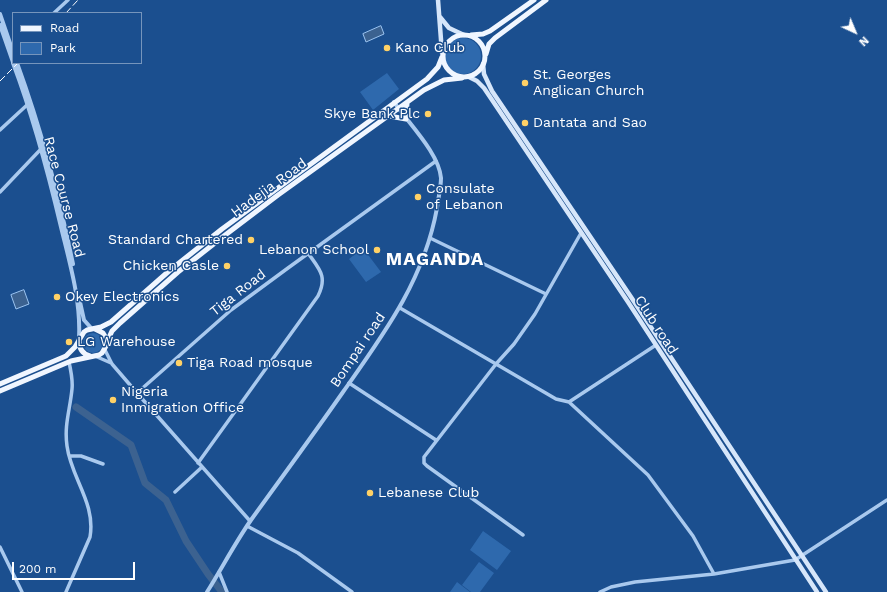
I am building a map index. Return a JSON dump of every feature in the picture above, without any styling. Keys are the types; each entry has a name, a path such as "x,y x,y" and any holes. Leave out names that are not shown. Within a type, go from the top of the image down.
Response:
{"main road":[{"path":"438,0 442,55 446,69 462,78 476,74 481,69 486,50 495,38 546,0"},
{"path":"442,55 445,46 450,40 457,36 483,34 490,31 534,0"},
{"path":"439,15 450,28 474,37 482,45 485,57"},
{"name":"Hadejia Road","path":"93,329 112,322 169,271 211,237 434,73 438,67 442,55"},
{"path":"483,64 484,74 492,91 520,137 826,592"},
{"name":"Club road","path":"469,77 477,81 484,88 520,137 581,233 655,339 656,346 817,592"},
{"name":"Hadejia Road","path":"107,342 112,332 120,323 194,259 278,195 407,102 435,84 452,78 462,78"},
{"path":"389,116 406,119 407,102"},
{"path":"0,384 66,356 75,347 84,332 93,329 103,333 107,342 102,353 76,359 0,391"},
{"path":"79,339 79,345 83,353 93,356"}],"street":[{"path":"55,12 68,0"},
{"name":"Race Course Road","path":"0,14 12,52"},
{"name":"Race Course Road","path":"0,25 1,34 12,52"},
{"name":"Race Course Road","path":"13,64 27,104 54,200 72,276 80,318 79,339"},
{"name":"Race Course Road","path":"17,64 37,122 57,192 83,317 93,329"},
{"name":"Bompai road","path":"207,592 250,521 349,383 400,308 415,278 430,238 441,178 436,161 394,102"},
{"path":"0,130 27,104"},
{"path":"0,192 40,149"},
{"name":"Tiga Road","path":"137,393 231,310 436,161"},
{"path":"523,535 427,466 424,463 424,457 496,364 514,344 546,294 581,233"},
{"path":"430,238 546,294"},
{"path":"198,463 322,289 323,280 318,268 308,253"},
{"path":"400,308 556,399 569,402 648,475 693,536 714,574"},
{"path":"569,402 656,346"},
{"path":"104,350 112,364 250,521"},
{"path":"93,356 112,364"},
{"path":"66,592 90,537 92,527 86,499 67,448 66,420 72,381 69,362"},
{"path":"349,383 436,440"},
{"path":"70,456 81,456 103,464"},
{"path":"175,492 202,467"},
{"path":"600,592 611,587 635,582 714,574 795,560 887,500"},
{"path":"247,526 298,552 352,592"},
{"path":"0,547 20,591"},
{"path":"219,572 227,592"},
{"path":"611,587 614,592"}],"green space":[{"path":"463,38 473,41 478,46 481,56 478,66 473,71 463,74 453,71 448,66 445,56 448,46 453,41"},
{"path":"387,73 399,89 373,110 360,92"},
{"path":"363,248 381,272 366,282 349,259"},
{"path":"93,333 100,336 103,343 100,350 93,353 86,350 83,343 86,336"},
{"path":"483,531 511,551 497,570 470,550"},
{"path":"479,562 494,573 480,592 471,592 462,585"},
{"path":"457,582 470,592 450,592"}],"shaded area":[{"path":"381,26 384,34 366,42 363,34"},
{"path":"24,290 29,304 16,309 11,295"}],"waterway":[{"path":"76,407 131,445 145,483 166,500 186,541 222,592"}],"railway":[{"path":"67,12 78,0"},
{"path":"0,81 17,64"}],"place":[{"name":"Kano Club","path":"387,48"},
{"name":"St. Georges Anglican Church","path":"525,83"},
{"name":"Skye Bank Plc","path":"428,114"},
{"name":"Dantata and Sao","path":"525,123"},
{"name":"Consulate of Lebanon","path":"418,197"},
{"name":"Standard Chartered","path":"251,240"},
{"name":"Lebanon School","path":"377,250"},
{"name":"Chicken Casle","path":"227,266"},
{"name":"Okey Electronics","path":"57,297"},
{"name":"LG Warehouse","path":"69,342"},
{"name":"Tiga Road mosque","path":"179,363"},
{"name":"Nigeria Inmigration Office","path":"113,400"},
{"name":"Lebanese Club","path":"370,493"}],"district":[{"name":"MAGANDA","path":"435,260"}]}
